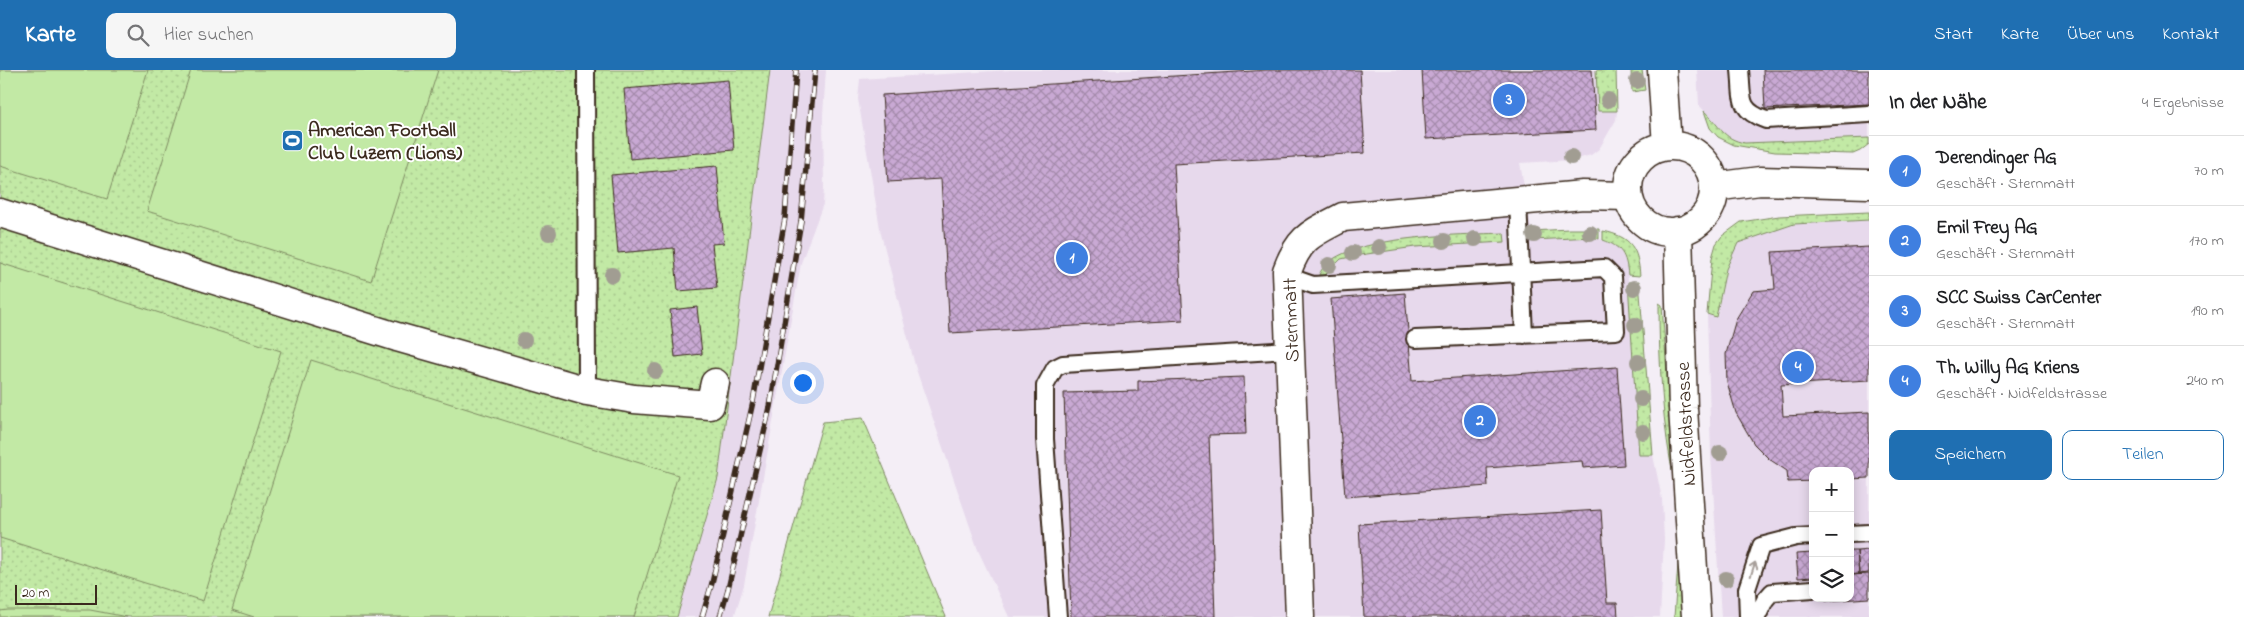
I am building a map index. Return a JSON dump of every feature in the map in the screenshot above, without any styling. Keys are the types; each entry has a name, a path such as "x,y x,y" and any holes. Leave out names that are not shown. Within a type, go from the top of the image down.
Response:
{"street":[{"path":"1662,70 1668,146"},
{"path":"1668,146 1679,146 1699,156 1707,165 1714,187 1710,207 1704,216 1697,223 1678,231 1661,230 1646,224 1638,216 1628,196 1631,172 1637,162 1651,151 1668,146"},
{"path":"1714,187 1760,181 1869,184"},
{"name":"Sternmatt","path":"1300,617 1287,276 1295,250 1307,236 1343,217 1583,195 1628,196"},
{"path":"0,213 387,334 587,391 634,399 710,405 715,383"},
{"name":"Nidfeldstrasse","path":"1678,231 1683,408 1696,617"}],"lane":[{"path":"586,70 587,391"},
{"path":"1740,70 1744,106 1752,115 1766,120 1869,114"},
{"path":"1518,201 1524,335"},
{"path":"1287,276 1314,285 1604,268 1614,277 1616,331 1415,339"},
{"path":"1058,617 1045,439 1044,386 1055,368 1063,364 1290,350"},
{"path":"1854,534 1869,533"},
{"path":"1748,617 1747,589 1761,546 1796,537 1809,536"},
{"path":"1757,617 1765,600 1772,592 1809,589"}],"shaded area":[{"path":"770,70 826,70 823,115 823,204 801,263 744,585 734,617 677,617 718,478"},
{"path":"1011,70 1596,70 1598,111 1617,111 1616,120 1599,149 1591,155 1573,160 1520,163 1533,240 1594,237 1615,244 1622,252 1627,265 1639,455 1653,455 1662,499 1664,539 1660,617 1009,617 978,550 916,369 881,234 858,99 860,79"},
{"path":"1697,70 1869,70 1869,138 1745,143 1734,141 1728,137 1699,105"},
{"path":"1869,220 1869,617 1721,617 1711,456 1707,314 1717,317 1726,269 1738,243 1794,224"}],"green space":[{"path":"0,70 770,70 718,478 677,617 0,617"},
{"path":"0,70 148,70 107,199 0,166"},
{"name":"American Football Club Luzern (Lions)","path":"191,70 438,70 371,281 147,211"},
{"path":"1596,70 1616,70 1617,111 1598,111"},
{"path":"1631,70 1642,70 1645,90 1632,92"},
{"path":"1704,111 1726,135 1745,143 1869,138 1869,144 1853,154 1775,152 1734,145 1718,137 1710,128"},
{"path":"1869,212 1869,220 1794,224 1738,243 1726,269 1716,317 1707,314 1712,258 1716,244 1722,236 1741,222 1779,216"},
{"path":"1599,229 1599,239 1593,237 1533,240 1531,231"},
{"path":"1603,231 1621,237 1632,246 1637,258 1640,276 1628,275 1622,253 1615,246 1603,240"},
{"path":"1504,233 1505,242 1415,247 1341,259 1325,275 1319,275 1330,262 1349,251 1374,244 1432,236"},
{"path":"0,263 281,351 203,601 0,538"},
{"path":"1639,281 1653,455 1639,455 1628,282"},
{"path":"1659,303 1662,305 1675,485 1667,440 1662,394"},
{"path":"311,360 678,475 634,617 254,617 232,610"},
{"path":"863,418 946,617 768,617 823,422"},
{"path":"1679,551 1683,617 1674,617"},
{"path":"90,610 127,617 0,617 0,611"}],"building":[{"path":"1267,70 1360,70 1365,153 1174,164 1183,320 950,333 941,179 888,182 882,95"},
{"path":"1422,70 1592,70 1596,130 1426,139"},
{"path":"1763,70 1869,70 1869,104 1765,109"},
{"path":"728,80 734,150 630,159 624,89"},
{"path":"717,166 724,243 712,244 717,288 678,291 674,248 618,253 611,175"},
{"path":"1869,247 1869,380 1781,385 1783,416 1869,412 1869,478 1854,479 1854,467 1809,467 1809,481 1788,482 1787,471 1769,459 1754,444 1736,413 1727,382 1726,354 1736,319 1753,291 1775,289 1772,252"},
{"path":"1405,293 1412,381 1617,367 1624,465 1583,468 1582,461 1487,468 1488,486 1345,497 1331,299"},
{"path":"697,307 702,354 675,357 670,310"},
{"path":"1244,377 1246,434 1209,435 1215,617 1071,617 1064,393 1138,391 1138,381"},
{"path":"1601,510 1607,603 1617,603 1618,617 1364,617 1359,524"},
{"path":"1869,550 1869,573 1859,574 1857,551"},
{"path":"1854,551 1857,551 1859,574 1854,575"},
{"path":"1809,553 1809,577 1798,578 1796,554"},
{"path":"1869,574 1869,598 1854,599 1854,575"}],"railway":[{"path":"702,617 712,583 753,402 785,218 796,70"},
{"path":"720,617 770,407 801,221 815,70"}],"place":[{"name":"SCC Swiss CarCenter","path":"1509,100"},
{"name":"American Football Club Luzern (Lions)","path":"292,141"},
{"name":"Derendinger AG","path":"1072,258"},
{"name":"Th. Willy AG Kriens","path":"1798,367"},
{"name":"Emil Frey AG","path":"1480,421"}]}
